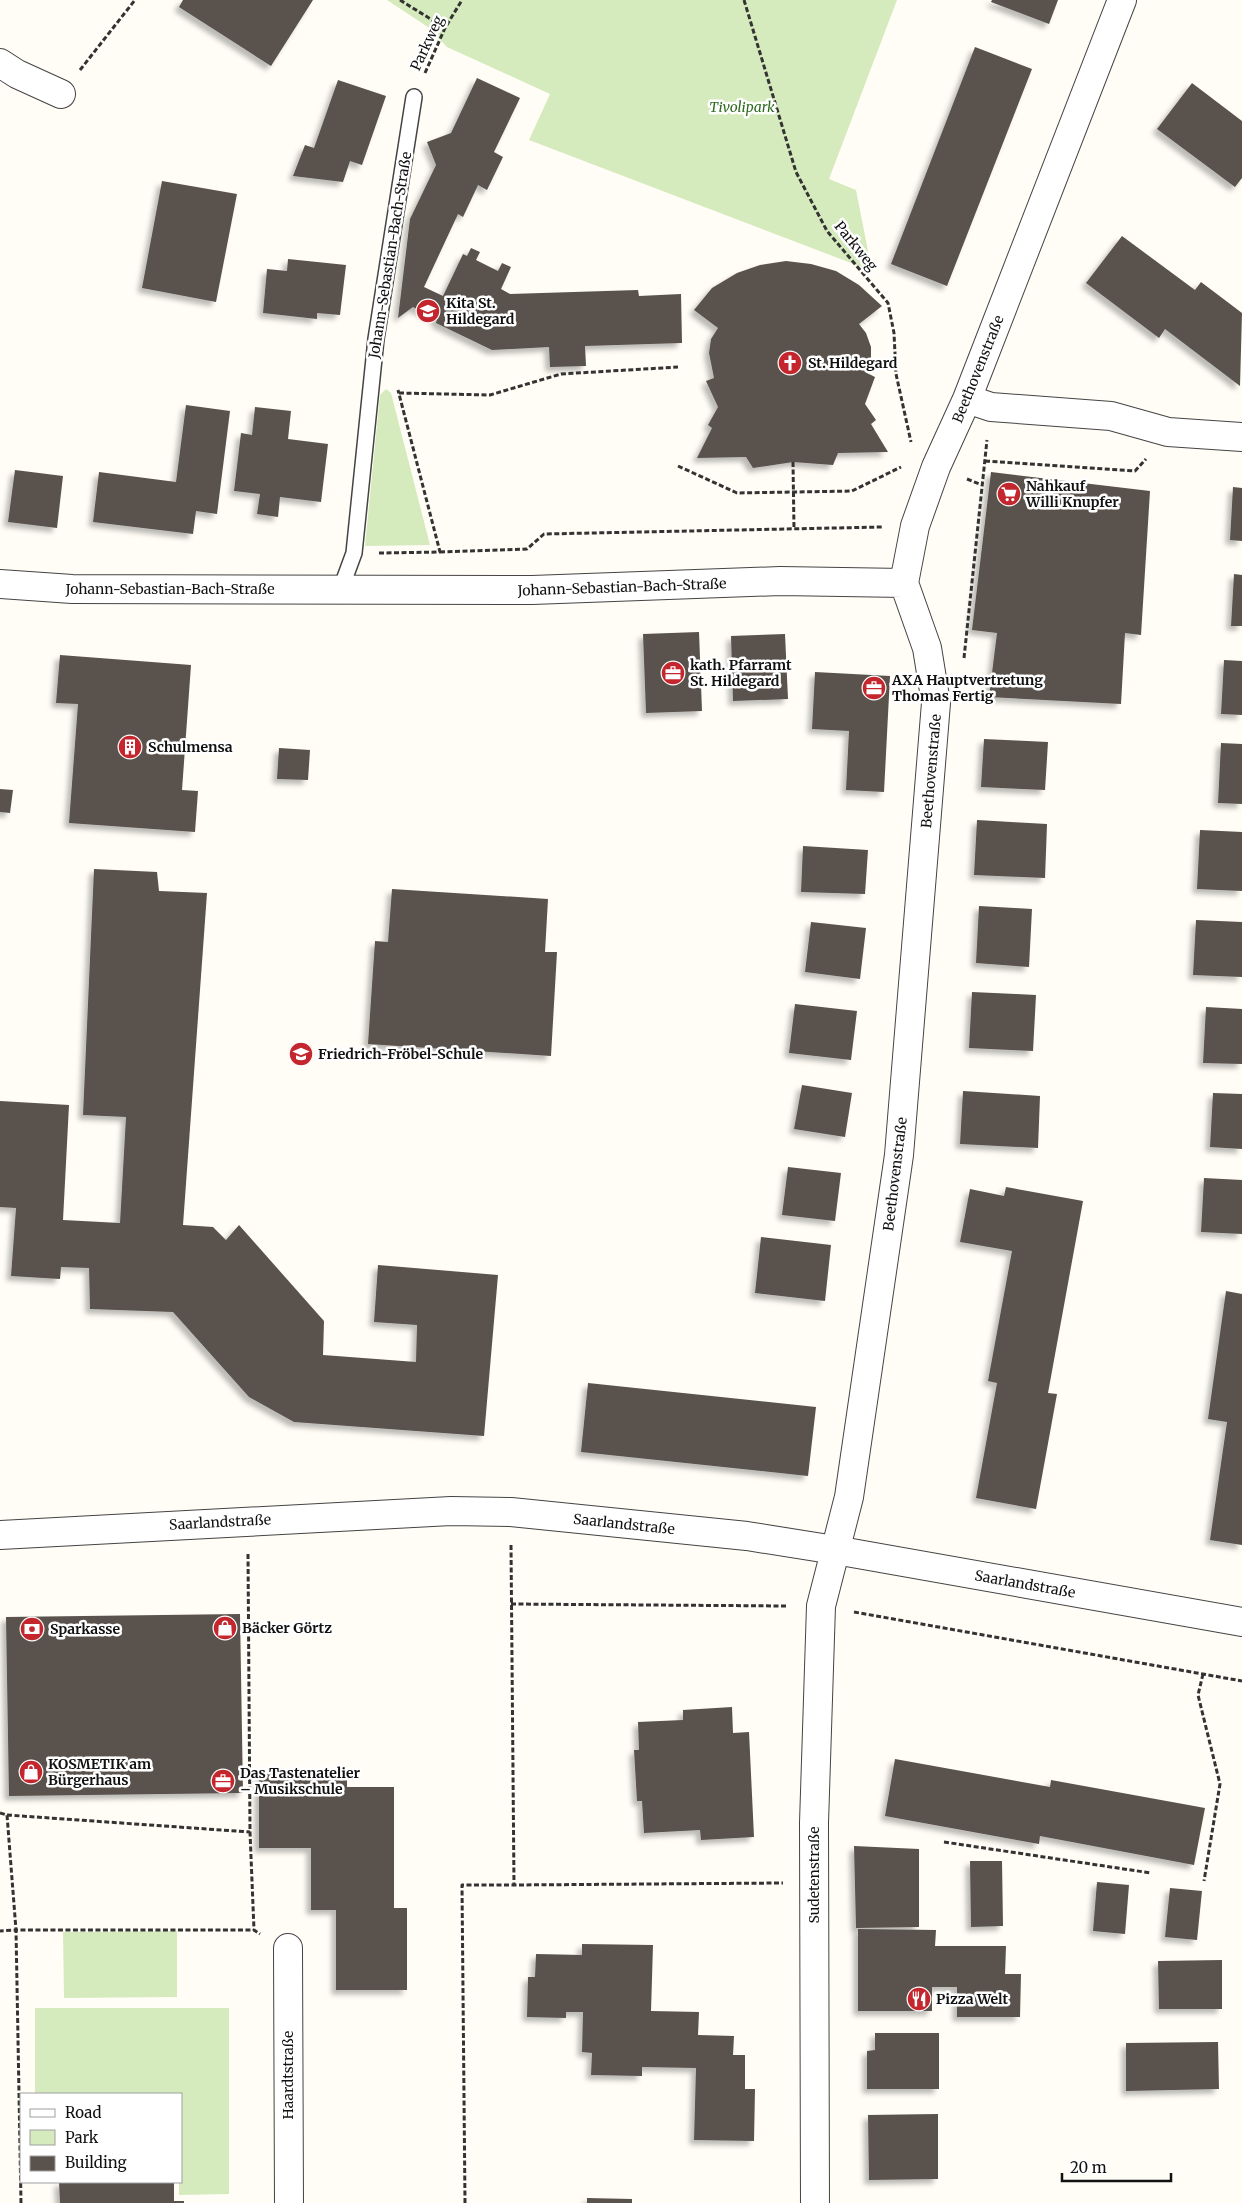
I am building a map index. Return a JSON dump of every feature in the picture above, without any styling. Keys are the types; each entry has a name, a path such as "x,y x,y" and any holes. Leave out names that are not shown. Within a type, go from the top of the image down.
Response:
{"street":[{"name":"Beethovenstraße","path":"835,1550 849,1497 899,1155 936,703 927,648 904,583 926,464 979,403 1122,0"},
{"path":"0,64 61,94"},
{"path":"979,403 1111,416 1168,432 1242,437"},
{"name":"Johann-Sebastian-Bach-Straße","path":"0,584 72,590 532,590 780,581 904,583"},
{"name":"Saarlandstraße","path":"0,1535 451,1510 511,1512 747,1536 1242,1622"},
{"name":"Sudetenstraße","path":"815,2203 814,1882 821,1606 835,1550"},
{"name":"Haardtstraße","path":"288,1948 288,2203"}],"lane":[{"name":"Johann-Sebastian-Bach-Straße","path":"340,590 354,553 376,339 414,97"}],"path":[{"path":"61,94 135,0"},
{"path":"400,0 445,28"},
{"name":"Parkweg","path":"414,97 445,28 462,0"},
{"name":"Parkweg","path":"744,0 796,172 827,231 888,303 894,332 896,374 926,464"},
{"path":"400,393 490,395 561,374 678,367"},
{"path":"396,384 400,393 440,552"},
{"path":"963,662 985,461 979,403"},
{"path":"985,461 1135,471 1168,432"},
{"path":"792,462 794,528"},
{"path":"678,466 737,493 852,491 926,464"},
{"path":"354,553 527,549 544,534 915,526"},
{"path":"511,1512 514,1885"},
{"path":"247,1520 250,1832 254,1930"},
{"path":"511,1604 821,1606 1242,1681"},
{"path":"1203,1674 1198,1695 1220,1784 1204,1881"},
{"path":"0,1813 250,1832"},
{"path":"7,1815 16,1930 20,2148"},
{"path":"944,1842 1151,1873"},
{"path":"465,2203 462,1885 814,1882"},
{"path":"0,1931 254,1930 288,1948"},
{"path":"21,2183 21,2203"}],"green space":[{"name":"Tivolipark","path":"387,0 897,0 829,179 856,190 872,271 529,140 550,94 447,47 428,27"},
{"path":"386,389 391,393 430,545 365,546 380,395"},
{"path":"177,1931 177,1997 64,1998 63,1932"},
{"path":"35,2008 229,2008 229,2194 179,2195 179,2183 182,2183 182,2093 35,2093"}],"building":[{"path":"183,0 313,0 271,66 179,7"},
{"path":"992,0 1058,0 1049,24 991,2"},
{"path":"975,47 1032,69 947,286 891,264"},
{"path":"477,78 520,98 494,152 503,157 487,190 478,185 463,217 458,214 424,287 443,296 463,254 467,256 471,248 480,252 476,260 498,271 502,263 511,267 501,289 510,294 638,290 639,296 681,294 682,343 585,346 586,366 550,367 549,347 492,350 436,323 437,319 413,307 398,318 410,219 436,165 427,142 451,133"},
{"path":"338,80 386,96 362,165 350,161 343,182 293,176 305,145 314,148"},
{"path":"1192,83 1242,121 1242,178 1235,187 1157,129"},
{"path":"162,181 237,194 216,302 142,288"},
{"path":"1122,236 1195,290 1201,282 1242,313 1240,386 1165,329 1159,338 1086,283"},
{"path":"288,259 346,265 340,315 317,313 317,319 263,313 267,269 287,271"},
{"name":"St. Hildegard","path":"786,261 811,264 836,271 859,285 882,306 859,324 866,333 871,347 871,361 867,373 875,377 865,404 876,420 871,424 888,452 838,453 833,465 793,462 753,468 746,457 697,458 712,428 708,425 718,407 706,381 714,378 709,353 711,339 718,328 694,310 712,288 737,273 760,265"},
{"path":"186,405 230,411 217,514 196,511 193,534 93,522 99,472 176,482"},
{"path":"255,407 291,411 288,439 328,444 321,502 280,497 278,517 257,514 260,494 234,491 241,433 252,435"},
{"path":"15,470 63,476 57,528 8,522"},
{"path":"991,472 1150,491 1141,635 1125,633 1121,704 989,697 997,633 972,630"},
{"path":"1233,487 1242,488 1242,541 1230,540"},
{"path":"1234,574 1242,575 1242,626 1231,626"},
{"name":"kath. Pfarramt St. Hildegard","path":"699,632 702,711 646,713 643,634"},
{"path":"785,634 788,699 733,701 731,636"},
{"name":"Schulmensa","path":"60,655 191,665 182,790 198,791 195,832 69,823 78,704 56,703"},
{"path":"1224,660 1242,661 1242,715 1221,714"},
{"path":"815,672 890,676 884,792 846,790 849,731 812,729"},
{"path":"984,739 1048,742 1045,790 981,787"},
{"path":"1221,743 1242,744 1242,804 1218,803"},
{"path":"279,748 310,750 308,780 277,779"},
{"path":"0,789 13,790 10,813 0,812"},
{"path":"977,820 1047,824 1045,878 974,875"},
{"path":"1200,830 1242,832 1242,891 1197,889"},
{"path":"803,846 868,850 865,894 801,892"},
{"path":"94,869 157,872 159,891 207,893 183,1225 213,1227 226,1240 239,1225 324,1321 323,1355 416,1362 417,1325 374,1322 378,1265 498,1275 484,1436 294,1422 249,1397 173,1312 90,1309 89,1268 61,1267 60,1279 11,1276 16,1208 0,1207 0,1101 69,1105 63,1220 120,1223 126,1117 83,1115"},
{"path":"392,889 548,899 545,952 557,952 551,1056 368,1044 375,941 388,942"},
{"path":"979,906 1032,909 1029,967 976,963"},
{"path":"1196,920 1242,922 1242,977 1193,975"},
{"path":"811,922 866,928 860,979 805,972"},
{"path":"972,992 1036,995 1033,1051 969,1048"},
{"path":"795,1004 857,1011 851,1060 789,1053"},
{"path":"1206,1007 1242,1009 1242,1064 1203,1063"},
{"path":"802,1085 852,1093 845,1137 794,1129"},
{"path":"963,1091 1040,1096 1038,1148 960,1144"},
{"path":"1213,1093 1242,1094 1242,1149 1210,1147"},
{"path":"788,1167 841,1173 835,1221 782,1215"},
{"path":"1204,1178 1242,1180 1242,1234 1201,1232"},
{"path":"1006,1187 1083,1201 1048,1393 1057,1394 1036,1509 976,1498 997,1383 988,1381 1012,1251 960,1242 970,1189 1004,1196"},
{"path":"761,1237 831,1245 825,1301 755,1293"},
{"path":"1226,1291 1242,1294 1242,1545 1210,1540 1227,1422 1208,1419"},
{"path":"588,1383 816,1407 808,1476 581,1452"},
{"path":"240,1614 243,1793 9,1796 6,1617"},
{"path":"732,1707 733,1733 749,1732 754,1837 701,1840 700,1830 644,1833 642,1801 637,1801 634,1750 639,1750 638,1722 683,1720 683,1710"},
{"path":"895,1759 1050,1787 1051,1780 1205,1808 1194,1865 1040,1836 1039,1844 885,1816"},
{"path":"259,1773 347,1773 347,1787 394,1787 394,1908 407,1908 407,1990 336,1990 336,1910 311,1910 311,1848 259,1848"},
{"path":"854,1846 919,1849 919,1927 856,1928"},
{"path":"970,1861 1002,1861 1003,1926 971,1927"},
{"path":"1097,1882 1129,1885 1125,1934 1093,1931"},
{"path":"1170,1888 1202,1891 1197,1940 1165,1937"},
{"path":"858,1929 936,1930 935,1946 1006,1946 1005,1974 1021,1974 1020,2017 957,2017 957,1987 932,1987 932,2011 858,2011"},
{"path":"582,1944 653,1945 651,2011 699,2012 698,2035 734,2036 733,2055 745,2055 745,2089 755,2089 754,2141 694,2140 696,2068 642,2067 642,2076 591,2075 592,2053 582,2052 583,2012 566,2012 566,2018 527,2017 528,1977 535,1977 536,1954 582,1955"},
{"path":"1222,1960 1222,2009 1159,2009 1158,1961"},
{"path":"875,2033 939,2033 939,2089 867,2089 867,2051 875,2050"},
{"path":"1218,2042 1219,2089 1126,2091 1126,2043"},
{"path":"938,2114 938,2179 869,2180 868,2115"},
{"path":"59,2183 174,2183 174,2201 184,2201 184,2203 60,2203"},
{"path":"587,2198 632,2199 632,2203 587,2203"}],"place":[{"name":"Kita St. Hildegard","path":"428,311"},
{"name":"St. Hildegard","path":"790,363"},
{"name":"Nahkauf Willi Knupfer","path":"1009,494"},
{"name":"kath. Pfarramt St. Hildegard","path":"673,673"},
{"name":"AXA Hauptvertretung Thomas Fertig","path":"874,688"},
{"name":"Schulmensa","path":"130,747"},
{"name":"Friedrich-Fröbel-Schule","path":"301,1054"},
{"name":"Bäcker Görtz","path":"225,1628"},
{"name":"Sparkasse","path":"32,1629"},
{"name":"KOSMETIK am Bürgerhaus","path":"31,1772"},
{"name":"Das Tastenatelier – Musikschule","path":"223,1781"},
{"name":"Pizza Welt","path":"919,1999"}]}
